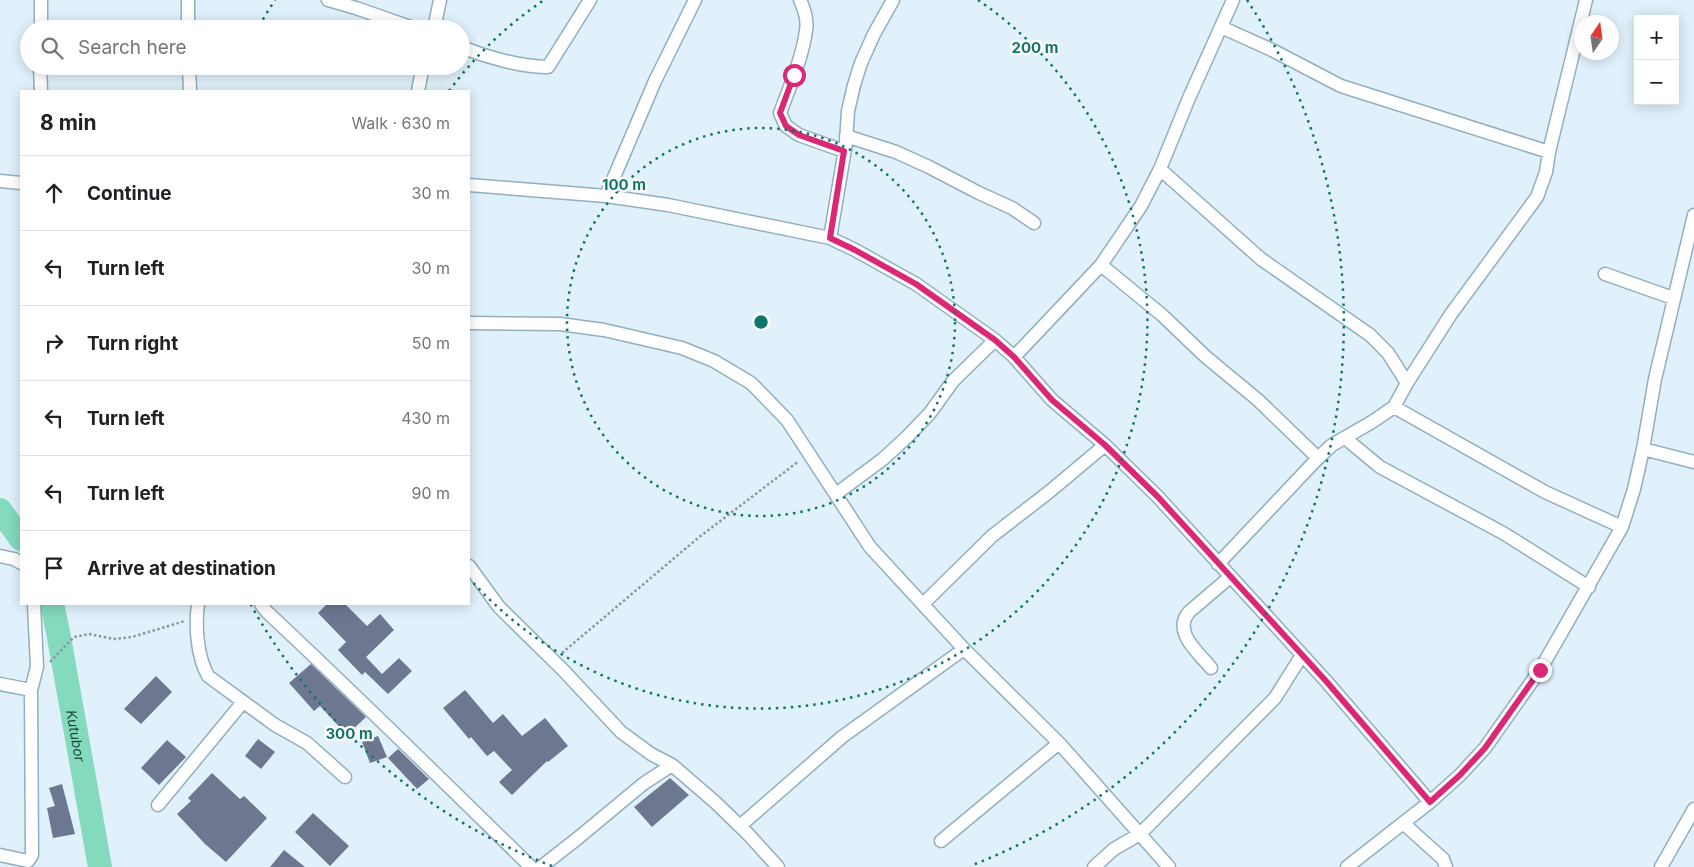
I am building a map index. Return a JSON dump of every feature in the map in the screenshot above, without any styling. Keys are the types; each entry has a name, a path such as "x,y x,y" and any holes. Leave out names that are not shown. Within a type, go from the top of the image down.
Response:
{"street":[{"path":"40,20 41,0"},
{"path":"188,0 188,20"},
{"path":"328,0 390,20"},
{"path":"436,20 440,0"},
{"path":"470,51 533,67 548,67 590,0"},
{"path":"606,196 655,81 695,0"},
{"path":"800,0 804,8 807,29 794,75 780,113 786,126 799,135 844,151"},
{"path":"830,238 844,151 848,111 861,63 874,34 893,0"},
{"path":"1218,564 1332,445 1394,407 1451,314 1538,196 1546,172 1549,152 1586,0"},
{"path":"1014,357 1101,265 1141,206 1160,169 1221,27 1230,1"},
{"path":"1221,27 1272,50 1341,86 1549,152"},
{"path":"40,75 41,90"},
{"path":"189,75 190,90"},
{"path":"418,90 421,75"},
{"path":"846,136 896,152 929,167 979,194 1012,208 1034,223"},
{"path":"1160,169 1261,259 1370,335 1388,353 1407,383"},
{"path":"0,182 20,183"},
{"path":"470,185 606,196 668,205 830,238 916,284 995,340 1014,357 1052,400 1105,445 1158,497 1302,655 1430,802"},
{"path":"1347,867 1430,802 1460,775 1485,748 1540,670 1622,527 1634,489 1643,449 1654,379 1694,215"},
{"path":"1101,265 1162,315 1206,357 1258,400 1318,458"},
{"path":"1605,274 1673,298"},
{"path":"470,323 560,324 604,330 682,348 714,361 751,383 787,420 870,547 964,648 1059,743 1169,867"},
{"path":"836,494 883,459 907,437 930,412 953,381 995,340"},
{"path":"1394,407 1544,492 1622,527"},
{"path":"1345,438 1380,467 1503,533 1589,587"},
{"path":"923,604 992,536 1105,445"},
{"path":"1643,449 1694,462"},
{"path":"0,556 20,562"},
{"path":"470,569 499,607 554,660 621,732 651,754 672,765 740,826 778,867"},
{"path":"1211,668 1185,636 1183,623 1189,612 1230,577"},
{"path":"0,855 28,861 32,855 31,690 37,667 34,605"},
{"path":"198,605 196,618 201,664 208,676 275,725 308,743 345,777"},
{"path":"263,605 266,611 398,736 531,867"},
{"path":"740,826 842,737 964,648"},
{"path":"1094,867 1114,849 1140,834 1274,698 1302,655"},
{"path":"0,684 31,690"},
{"path":"158,805 243,702"},
{"path":"941,841 1059,743"},
{"path":"541,867 643,784 672,765"},
{"path":"1661,867 1694,809"},
{"path":"1403,823 1443,859 1446,867"}],"path":[{"path":"554,660 698,538 809,453"},
{"path":"50,662 74,637 89,634 112,639 132,637 196,618"}],"building":[{"path":"326,605 346,605 367,626 380,614 394,630 366,657 382,674 399,658 412,671 388,694 365,672 362,675 338,650 346,642 318,613"},
{"path":"311,664 366,717 347,735 320,706 314,711 289,683"},
{"path":"156,676 172,692 141,724 124,709"},
{"path":"465,690 493,723 503,714 522,736 545,718 568,746 547,761 512,795 499,782 512,770 494,751 487,756 471,737 469,739 443,708"},
{"path":"378,736 387,757 370,763 362,742"},
{"path":"258,739 275,752 261,769 245,756"},
{"path":"167,740 186,757 159,785 141,768"},
{"path":"398,749 429,779 417,789 388,758"},
{"path":"212,773 240,799 244,796 267,818 226,862 205,844 177,814 191,801 188,798"},
{"path":"670,778 689,795 652,827 634,807"},
{"path":"62,784 75,834 53,838 47,808 55,806 49,788"},
{"path":"313,813 349,846 330,866 295,832"},
{"path":"284,850 305,867 270,867"}],"waterway":[{"name":"Kutubor","path":"0,510 20,538"},
{"name":"Kutubor","path":"52,605 100,867"}],"route":[{"path":"794,75 780,113 786,126 799,135 844,151 830,238 916,284 995,340 1014,357 1052,400 1105,445 1158,497 1326,681 1430,802 1460,775 1485,748 1540,670"}]}
